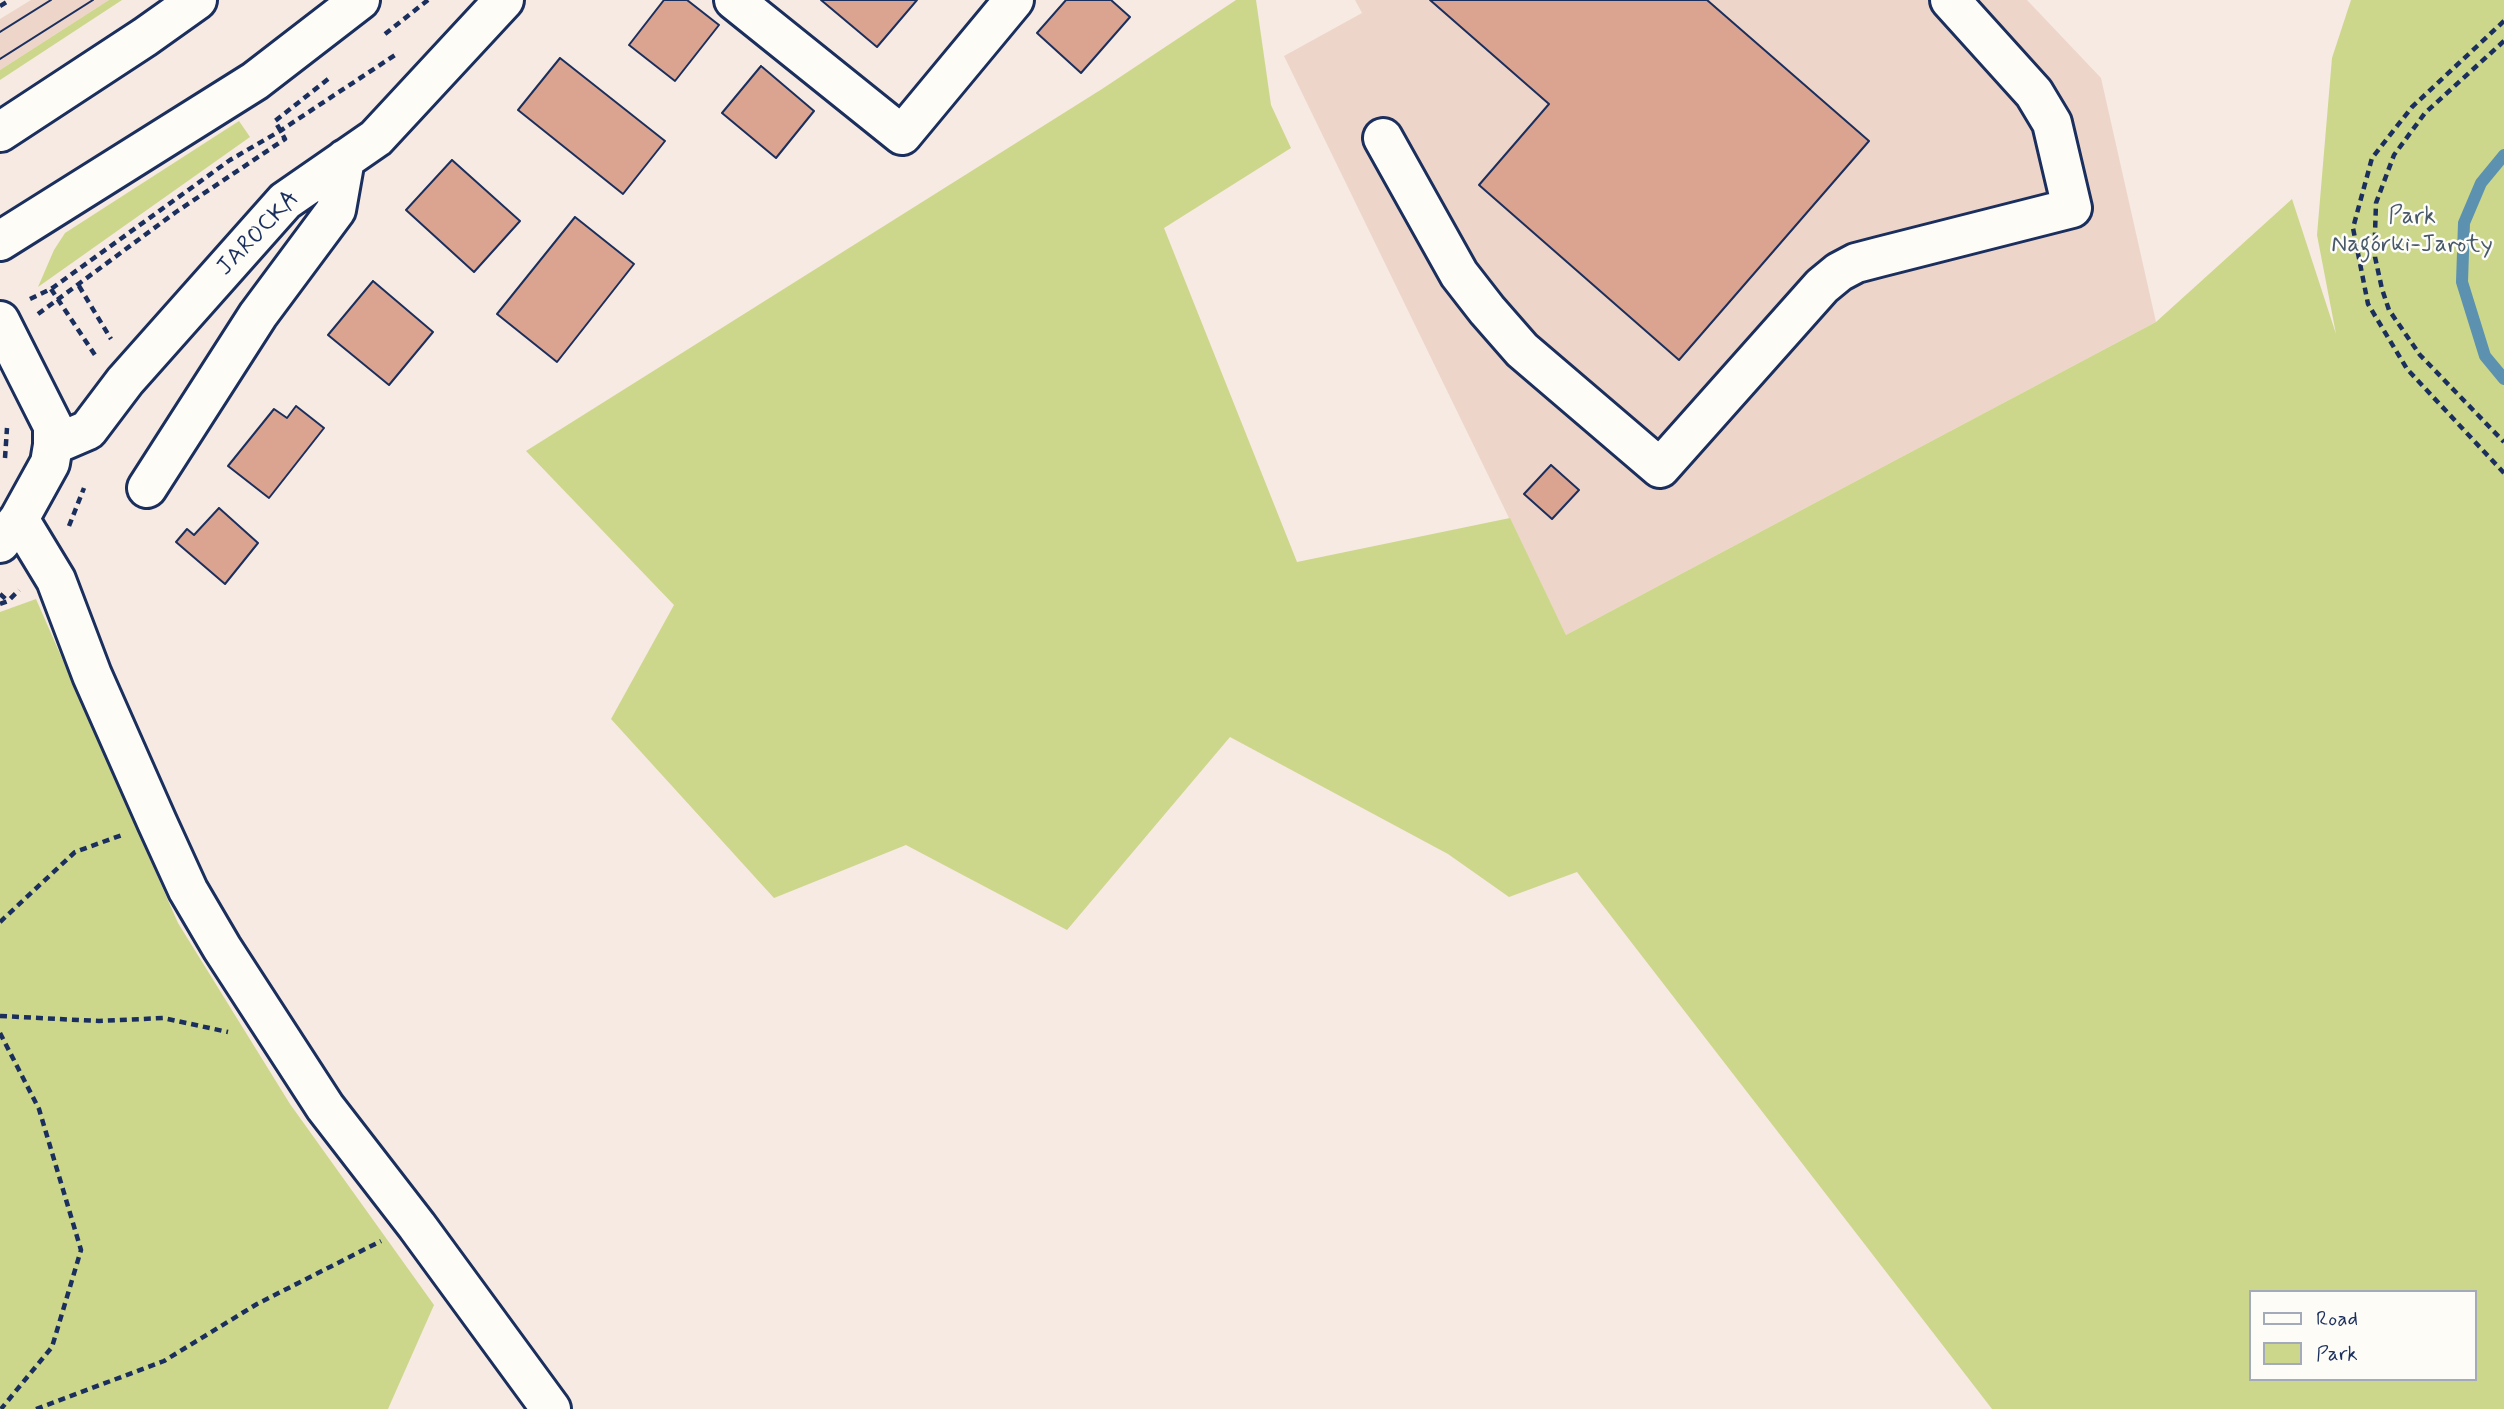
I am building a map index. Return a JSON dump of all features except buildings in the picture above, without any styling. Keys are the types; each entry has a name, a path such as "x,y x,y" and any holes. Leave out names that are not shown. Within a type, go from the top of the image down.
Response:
{"street":[{"path":"0,132 197,0"},
{"path":"0,241 254,81 360,0"},
{"name":"JAROCKA","path":"53,445 88,430 125,381 285,201 376,138 504,0"},
{"path":"734,0 902,135 1014,0"},
{"path":"1382,138 1459,274 1487,310 1522,350 1661,468 1822,286 1839,272 1856,263 2072,208 2052,123 2034,93 1950,0"},
{"path":"147,488 258,315 336,210 345,159"},
{"path":"0,321 53,426 50,463 8,527 56,580 92,675 188,890 222,948 325,1107 417,1226 551,1409"}],"path":[{"path":"0,6 10,0"},
{"path":"384,34 428,0"},
{"path":"2504,21 2412,107 2371,158 2353,228 2368,304 2407,369 2504,473"},
{"path":"2504,41 2425,113 2394,155 2376,203 2375,257 2389,310 2420,355 2504,442"},
{"path":"36,296 51,289 230,160 280,131 408,47"},
{"path":"37,315 176,212 285,139 275,121 340,69"},
{"path":"79,286 111,339"},
{"path":"51,289 59,301"},
{"path":"5,461 8,434 6,424"},
{"path":"0,604 8,601 27,582"},
{"path":"0,594 8,601"},
{"path":"0,922 75,852 157,822"},
{"path":"0,1016 99,1021 163,1018 284,1043"},
{"path":"0,1032 39,1109 81,1250 51,1347 1,1409"},
{"path":"36,1409 164,1362 257,1304 359,1250 417,1226"}],"shaded area":[{"path":"31,0 109,0 0,70 0,19"},
{"path":"1355,0 2027,0 2101,78 2156,322 1566,635 1284,56 1362,13"}],"green space":[{"path":"109,0 122,0 0,80 0,70"},
{"name":"Park Nagórki-Jaroty","path":"1236,0 1256,0 1271,105 1291,148 1164,228 1297,562 1510,518 1566,635 2156,322 2292,199 2336,334 2317,235 2332,58 2351,0 2504,0 2504,1409 1992,1409 1577,872 1509,897 1448,854 1230,737 1067,930 906,845 774,898 611,719 674,605 526,451 1102,89"},
{"path":"239,121 250,137 38,287 54,250 65,233"},
{"path":"36,599 178,923 290,1104 434,1305 388,1409 0,1409 0,612"}],"waterway":[{"path":"2504,155 2481,183 2464,223 2462,282 2485,356 2504,379"}],"tram line":[{"path":"0,32 51,0"},
{"path":"0,59 93,0"}]}
